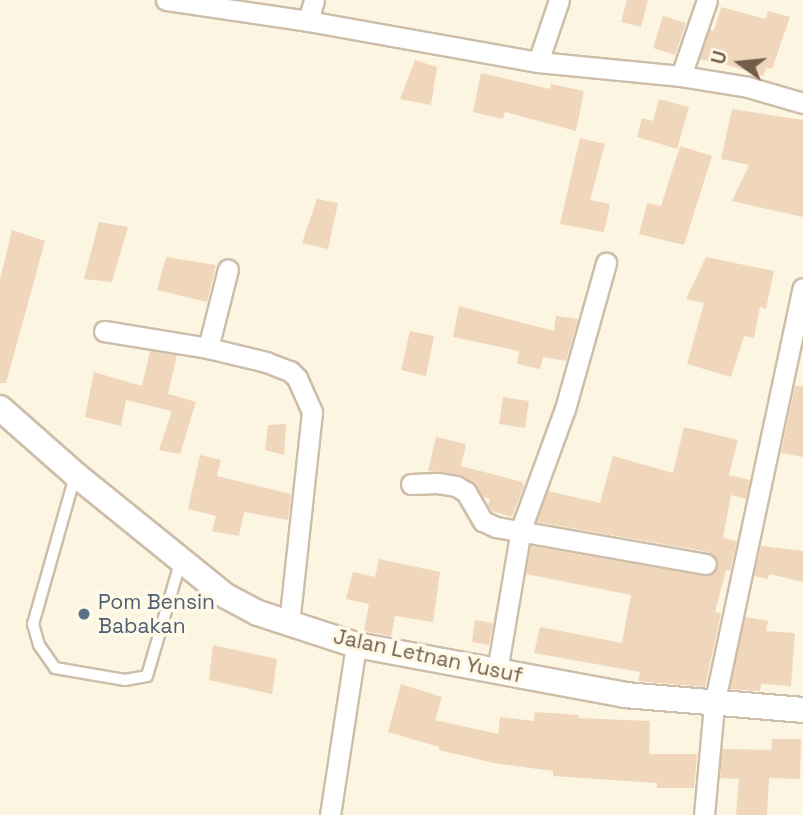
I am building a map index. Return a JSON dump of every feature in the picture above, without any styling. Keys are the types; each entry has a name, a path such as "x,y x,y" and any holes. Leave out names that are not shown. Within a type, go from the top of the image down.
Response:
{"street":[{"path":"166,0 308,20 538,62 681,76 748,87 803,103"},
{"path":"308,20 314,0"},
{"path":"538,62 559,0"},
{"path":"681,76 707,0"},
{"path":"497,671 521,529 565,409 606,263"},
{"path":"208,348 228,269"},
{"path":"704,815 714,705 803,288"},
{"path":"104,331 208,348 265,362 290,371 306,394 312,412 289,623"},
{"name":"Jalan Letnan Yusuf","path":"0,408 76,475 224,595 258,613 356,645 625,695 714,705 803,710"},
{"path":"411,484 437,483 456,486 466,492 483,521 496,527 521,529 706,564"},
{"path":"330,815 356,645"}],"lane":[{"path":"76,475 33,624 39,645 55,668 125,680 147,676 181,559"}],"building":[{"path":"627,0 648,0 641,27 621,22"},
{"path":"721,7 766,19 768,11 790,17 772,69 766,68 763,76 700,59 710,30 714,31"},
{"path":"663,16 686,23 675,55 653,48"},
{"path":"415,60 437,67 431,105 400,99"},
{"path":"481,73 550,89 551,84 584,91 576,131 505,112 503,119 473,112"},
{"path":"659,99 689,107 677,149 637,137 642,118 653,121"},
{"path":"732,109 803,120 803,217 732,201 749,165 721,159"},
{"path":"580,138 605,144 590,200 610,204 604,232 560,224"},
{"path":"680,146 712,156 684,245 639,234 647,203 661,206"},
{"path":"317,199 338,203 328,249 302,243"},
{"path":"99,222 128,227 112,282 84,279"},
{"path":"12,230 45,241 6,383 0,383 0,280"},
{"path":"166,257 216,265 207,302 157,290"},
{"path":"706,257 774,271 766,309 760,307 754,338 744,336 731,377 687,364 704,303 686,299"},
{"path":"459,306 554,331 556,316 578,319 566,361 543,357 540,369 517,364 519,351 453,337"},
{"path":"410,331 434,336 426,376 401,370"},
{"path":"150,351 177,355 168,394 196,402 180,454 159,450 172,411 126,400 121,426 85,417 94,372 142,386"},
{"path":"795,386 803,386 803,457 781,453"},
{"path":"503,397 529,401 525,428 499,424"},
{"path":"286,424 284,455 265,450 268,425"},
{"path":"684,427 738,440 729,475 750,480 746,499 731,495 723,538 737,541 730,571 726,570 715,612 721,613 705,687 638,681 640,672 534,653 540,627 622,643 631,595 526,574 531,546 704,576 716,571 717,559 708,552 537,522 548,491 600,503 613,456 673,473"},
{"path":"436,437 466,444 461,466 522,482 524,486 512,517 492,511 488,505 490,499 483,497 476,485 462,475 428,471"},
{"path":"200,455 221,460 217,476 291,494 288,520 244,512 239,536 212,531 216,516 188,509"},
{"path":"761,546 803,551 803,582 769,574 768,579 754,576"},
{"path":"379,559 440,572 433,622 395,616 391,636 364,631 369,604 346,599 353,572 375,577"},
{"path":"745,617 768,621 766,631 795,633 791,686 761,684 760,691 730,689"},
{"path":"475,620 493,623 489,645 472,642"},
{"path":"213,645 277,659 272,694 209,680"},
{"path":"401,684 442,697 435,720 498,734 500,717 534,721 535,712 579,715 578,718 650,721 649,754 697,754 694,788 657,788 657,783 553,776 553,771 494,763 439,750 439,747 388,732"},
{"path":"772,739 801,739 800,779 769,778 767,815 736,815 739,779 720,778 722,749 771,750"}],"place":[{"name":"Pom Bensin Babakan","path":"84,614"}]}
